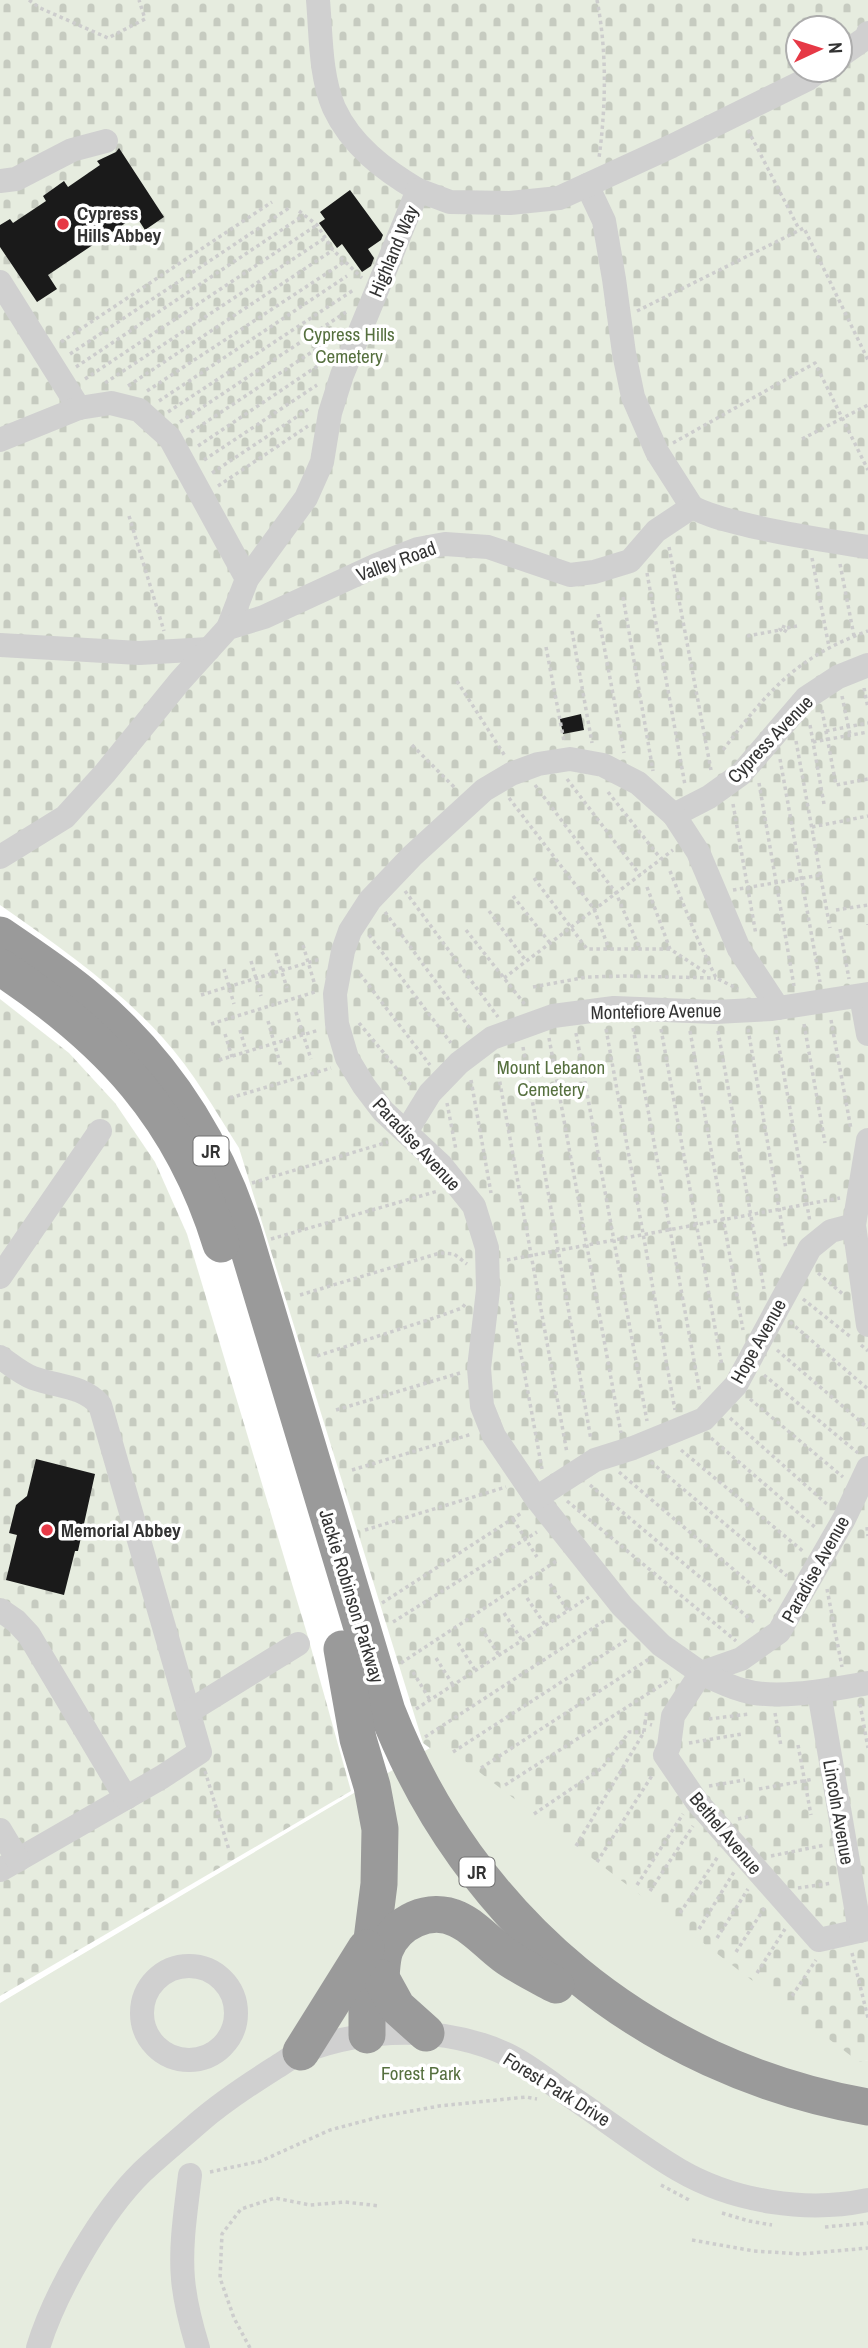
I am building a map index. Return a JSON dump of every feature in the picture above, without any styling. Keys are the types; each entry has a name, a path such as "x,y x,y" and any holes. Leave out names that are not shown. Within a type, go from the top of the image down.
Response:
{"highway":[{"name":"Jackie Robinson Parkway","path":"0,935 64,979 124,1032 160,1072 207,1143 227,1186 243,1231 387,1711 412,1769 460,1850 500,1901 543,1945 594,1988 647,2025 703,2056 759,2078 824,2099 868,2107"},
{"name":"Jackie Robinson Parkway","path":"0,967 65,1012 105,1049 143,1091 187,1161 219,1236 358,1700 384,1767 452,1875 491,1922 556,1985 605,2024 632,2041 715,2084 778,2108 868,2128"},
{"path":"342,1649 358,1739 372,1786 380,1829 379,1884 366,1989 375,2034"},
{"path":"375,2034 386,1948 395,1934 416,1918 440,1915 457,1918 506,1956 556,1985"},
{"path":"301,2052 370,1941"},
{"path":"381,1978 397,2007 426,2033"}],"street":[{"path":"318,0 325,73 334,107 346,128 364,150 387,172 418,190"},
{"name":"Highland Way","path":"228,628 247,579 306,498 322,462 330,394 367,289 418,190 450,202 509,204 559,198 798,84"},
{"path":"0,181 16,179 72,150 106,141"},
{"path":"592,183 604,221 633,397 657,452 692,507 704,514 800,537 868,547"},
{"path":"0,282 68,386 111,403 169,447 247,579"},
{"path":"0,440 68,386"},
{"name":"Valley Road","path":"228,628 264,617 387,561 418,549 444,544 488,547 570,575 594,572 629,561 656,531 692,507"},
{"path":"0,857 65,817 228,628"},
{"path":"0,645 139,653 209,649"},
{"name":"Cypress Avenue","path":"674,808 724,797 741,774 806,702 868,665"},
{"name":"Paradise Avenue","path":"800,1005 739,949 698,852 674,808 638,783 618,785 596,764 561,761 512,775 484,790 393,875 373,897 350,931 329,987 349,1063 370,1094 441,1165 474,1206 487,1248 488,1290 479,1368 482,1406 491,1429 625,1452 575,1549 623,1608 645,1629 696,1670 750,1653 779,1632 824,1555 855,1523 863,1479"},
{"path":"860,996 868,1034"},
{"name":"Montefiore Avenue","path":"507,1035 573,1013 603,1009 715,1012 745,1002 800,1005 860,996"},
{"path":"404,1130 442,1080 507,1035"},
{"path":"0,1278 100,1131"},
{"path":"860,1136 859,1194 854,1225 867,1320"},
{"path":"799,1268 831,1231 854,1225"},
{"name":"Hope Avenue","path":"625,1452 749,1362 799,1268"},
{"path":"0,1357 31,1378 80,1389 100,1405 200,1752 127,1798 9,1865 0,1830"},
{"path":"0,1610 16,1621 29,1635 127,1798"},
{"path":"188,1712 298,1644"},
{"path":"669,1743 673,1716 696,1670 744,1691 775,1694 819,1692 857,1685"},
{"name":"Lincoln Avenue","path":"819,1692 851,1881 852,1933"},
{"name":"Bethel Avenue","path":"669,1743 696,1799 755,1863 819,1940 852,1933"},
{"name":"Forest Park Drive","path":"38,2348 57,2301 78,2260 141,2173 226,2099 301,2052 375,2034 426,2033 457,2038 509,2055 680,2171 723,2189 769,2202 808,2206 847,2205 868,2200"},
{"path":"190,2175 183,2277 187,2311 198,2348"}],"path":[{"path":"29,0 40,8 108,38 145,19 139,0"},
{"path":"592,183 603,125 605,69 597,0"},
{"path":"739,113 799,230"},
{"path":"68,386 272,201"},
{"path":"68,386 289,208"},
{"path":"169,447 367,289 333,250 317,225 299,211"},
{"path":"68,386 304,215"},
{"path":"68,386 317,225"},
{"path":"620,320 804,228 868,360"},
{"path":"68,386 325,238"},
{"path":"68,386 333,250"},
{"path":"169,447 344,262"},
{"path":"169,447 347,276"},
{"path":"169,447 351,309"},
{"path":"169,447 341,333"},
{"path":"169,447 330,358"},
{"path":"657,452 815,363 868,470"},
{"path":"169,447 330,394"},
{"path":"169,447 330,394"},
{"path":"169,447 330,394"},
{"path":"802,439 868,405"},
{"path":"129,516 171,652"},
{"path":"669,545 724,797 748,888 757,939"},
{"path":"810,546 829,647"},
{"path":"645,564 674,808"},
{"path":"840,564 854,636"},
{"path":"623,597 674,808"},
{"path":"598,614 618,785 661,859"},
{"path":"747,636 780,630 784,632 787,628 797,626"},
{"path":"572,631 596,764"},
{"path":"723,750 761,700 807,659 868,631"},
{"path":"546,647 561,761 639,875"},
{"path":"457,681 594,909 609,949"},
{"path":"806,702 848,727"},
{"path":"806,702 826,732 836,785 868,779"},
{"path":"806,702 824,804"},
{"path":"806,702 812,827 830,928"},
{"path":"799,1268 807,1204 800,1005 806,702"},
{"path":"826,732 868,723"},
{"path":"848,727 849,735"},
{"path":"813,742 868,732"},
{"path":"412,745 469,802"},
{"path":"755,758 825,1143"},
{"path":"512,775 616,893 640,948"},
{"path":"812,827 868,816"},
{"path":"504,978 689,838"},
{"path":"670,871 710,975"},
{"path":"393,875 507,1035 587,1245 625,1452 789,1616"},
{"path":"714,893 821,875"},
{"path":"534,878 587,949 670,949 716,978 745,1002 779,1209 799,1268 868,1351"},
{"path":"647,887 670,949"},
{"path":"513,896 550,943"},
{"path":"373,897 507,1035 558,1250 625,1452 772,1637"},
{"path":"836,910 868,905"},
{"path":"489,912 526,961"},
{"path":"358,919 507,1035"},
{"path":"840,929 860,996"},
{"path":"466,930 504,978 507,1035 531,1255 625,1452 750,1653"},
{"path":"303,945 308,963 425,1101"},
{"path":"201,995 342,951 442,1080 457,1156"},
{"path":"276,953 287,988"},
{"path":"251,961 261,996"},
{"path":"223,969 234,1004"},
{"path":"533,988 587,977 710,975"},
{"path":"211,1024 329,987"},
{"path":"800,1005 860,1136"},
{"path":"603,1009 643,1234 625,1452"},
{"path":"380,1604 513,1519 625,1452 670,1229 629,1009"},
{"path":"393,1622 525,1539 625,1452 696,1224 657,1009"},
{"path":"687,1010 749,1362 868,1461"},
{"path":"296,1012 312,1059"},
{"path":"715,1012 769,1322 868,1428"},
{"path":"573,1013 614,1240 625,1452 805,1591"},
{"path":"268,1021 281,1067"},
{"path":"219,1060 337,1024"},
{"path":"240,1030 247,1052"},
{"path":"225,1034 232,1056"},
{"path":"230,1098 349,1063"},
{"path":"252,1183 388,1142 404,1130"},
{"path":"267,1240 457,1185"},
{"path":"300,1295 440,1253 454,1254 473,1271 531,1255 859,1194"},
{"path":"317,1356 462,1308 471,1298 474,1279 488,1268"},
{"path":"799,1268 867,1320"},
{"path":"769,1322 868,1389"},
{"path":"336,1410 479,1368"},
{"path":"352,1469 491,1429"},
{"path":"625,1452 855,1523 868,1536"},
{"path":"625,1452 824,1555 857,1685 868,1748"},
{"path":"625,1452 824,1555"},
{"path":"365,1530 625,1452 863,1479"},
{"path":"513,1519 537,1557"},
{"path":"399,1664 575,1549"},
{"path":"550,1584 568,1611"},
{"path":"413,1710 605,1586"},
{"path":"527,1598 545,1626"},
{"path":"425,1737 623,1608"},
{"path":"504,1613 522,1640"},
{"path":"481,1628 499,1655"},
{"path":"453,1752 645,1629"},
{"path":"458,1643 475,1670"},
{"path":"481,1768 666,1648"},
{"path":"436,1658 453,1685"},
{"path":"505,1785 696,1670"},
{"path":"413,1672 430,1700"},
{"path":"576,1846 644,1732 647,1710"},
{"path":"774,1710 781,1746"},
{"path":"709,1719 753,1714"},
{"path":"645,1723 669,1743 742,1734"},
{"path":"534,1814 602,1768 629,1731 644,1732"},
{"path":"597,1863 669,1743"},
{"path":"798,1745 811,1815"},
{"path":"200,1752 229,1850"},
{"path":"759,1789 833,1775"},
{"path":"637,1885 696,1799 745,1780"},
{"path":"650,1891 696,1799"},
{"path":"680,1913 755,1863 820,1845 845,1843"},
{"path":"755,1863 851,1881"},
{"path":"699,1929 755,1863"},
{"path":"717,1938 755,1863"},
{"path":"736,1952 755,1863"},
{"path":"757,1973 795,1913"},
{"path":"792,1996 852,1933"},
{"path":"852,1933 868,2018"},
{"path":"190,2175 261,2161 330,2130 409,2110 526,2097 545,2104"},
{"path":"653,2180 672,2193 698,2204"},
{"path":"250,2348 234,2318 220,2278 222,2234 241,2209 275,2198 310,2205 345,2202 380,2206"},
{"path":"717,2211 749,2221 781,2225"},
{"path":"817,2228 868,2223"},
{"path":"692,2240 754,2251 801,2254 868,2248"}],"green space":[{"path":"0,0 868,0 868,2060 859,2063 423,1743 239,1148 203,1091 163,1038 126,1001 43,935 0,905"},
{"path":"0,999 69,1053 115,1103 155,1162 187,1234 308,1637 351,1791 0,1996"},
{"name":"Forest Park","path":"440,1742 859,2062 868,2060 868,2348 0,2348 0,2003"}],"building":[{"name":"Cypress Hills Abbey","path":"119,148 164,217 145,230 136,216 48,275 57,289 37,302 0,247 0,225 10,219 13,223 46,201 43,196 64,181 68,187 100,165 97,161"},
{"path":"350,190 383,235 381,240 368,249 374,258 371,266 362,272 342,244 337,248 319,223 325,219 320,212"},
{"path":"581,714 584,730 563,734 560,719"},
{"name":"Memorial Abbey","path":"36,1459 95,1474 78,1551 75,1551 64,1595 6,1580 17,1535 9,1533 16,1505 27,1496"}],"place":[{"name":"Cypress Hills Abbey","path":"63,224"},
{"name":"Memorial Abbey","path":"47,1530"}],"park label":[{"name":"Cypress Hills Cemetery","path":"349,345"},
{"name":"Mount Lebanon Cemetery","path":"551,1078"}]}
